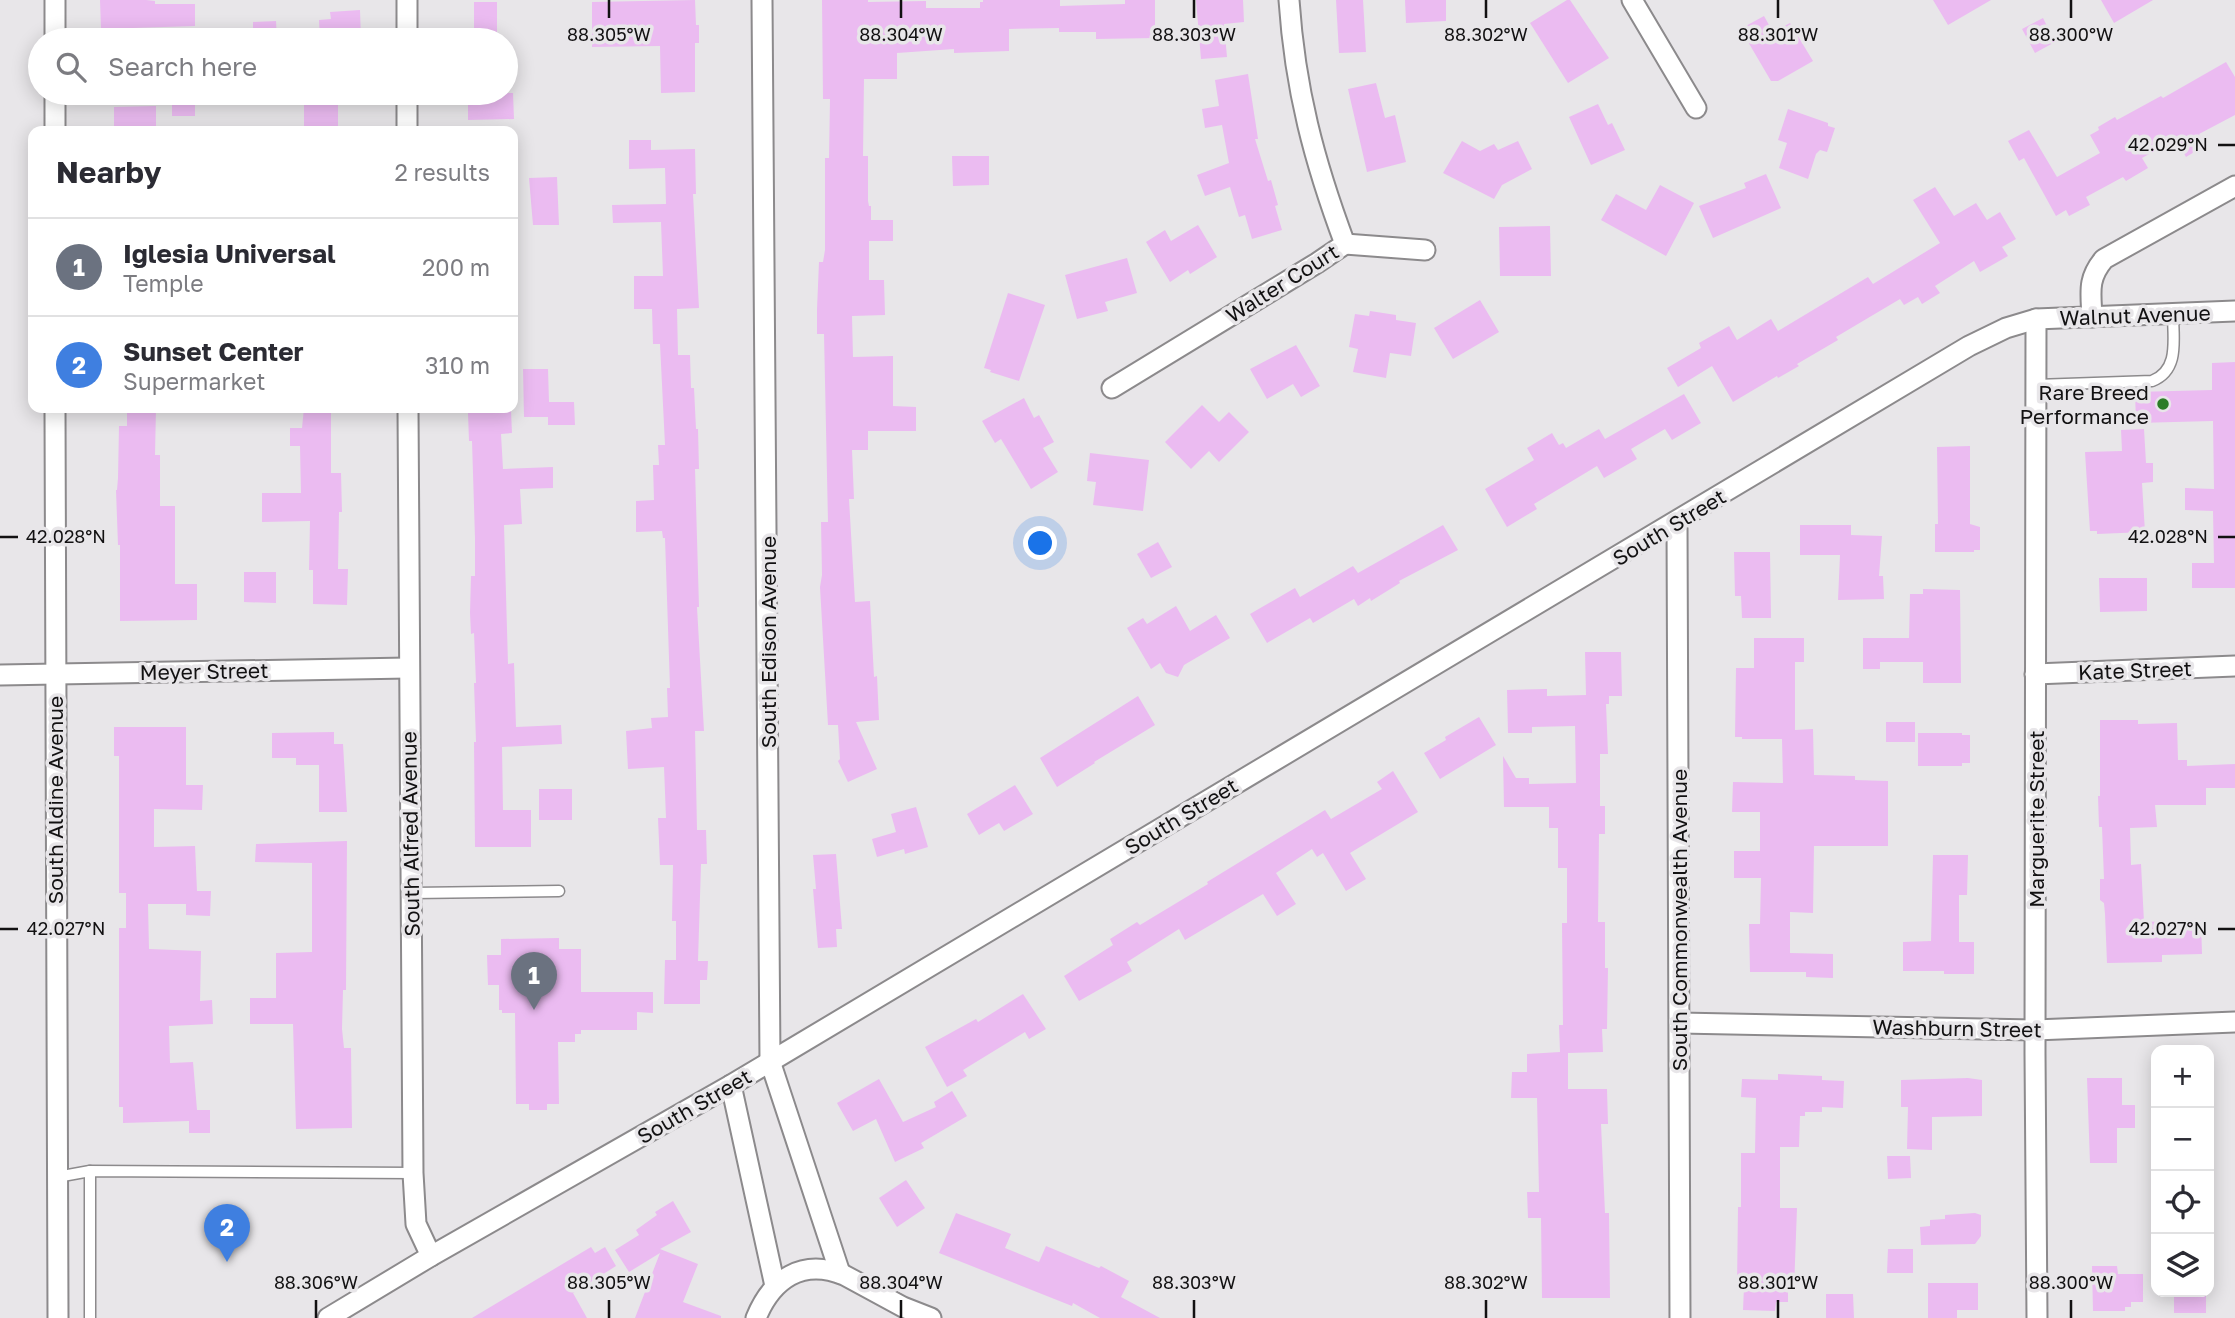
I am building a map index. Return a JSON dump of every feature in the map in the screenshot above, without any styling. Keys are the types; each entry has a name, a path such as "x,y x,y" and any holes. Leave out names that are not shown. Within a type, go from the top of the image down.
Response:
{"street":[{"path":"55,0 55,28"},
{"path":"407,0 407,28"},
{"name":"South Edison Avenue","path":"762,0 770,1061 840,1273"},
{"name":"Walter Court","path":"1112,388 1345,244 1322,181 1302,104 1292,44 1289,0"},
{"path":"1632,0 1696,108"},
{"path":"55,105 55,126"},
{"path":"407,105 407,126"},
{"path":"2092,317 2090,282 2095,269 2104,260 2235,187"},
{"path":"1345,244 1424,250"},
{"name":"Walnut Avenue","path":"2036,320 2235,311"},
{"name":"South Street","path":"328,1318 431,1256 731,1085 1969,346 2006,328 2036,320"},
{"name":"Marguerite Street","path":"2036,320 2037,1318"},
{"name":"South Aldine Avenue","path":"55,413 58,1318"},
{"name":"South Alfred Avenue","path":"408,413 413,1173 416,1224 431,1256"},
{"name":"South Commonwealth Avenue","path":"1678,522 1680,1318"},
{"name":"Kate Street","path":"2035,674 2235,666"},
{"name":"Meyer Street","path":"0,675 408,668"},
{"name":"Washburn Street","path":"1679,1023 2035,1030 2235,1022"},
{"path":"731,1085 775,1286"},
{"path":"756,1318 764,1300 775,1286 790,1275 805,1270 827,1269 931,1318"}],"lane":[{"path":"2036,385 2151,381 2161,377 2168,370 2173,358 2173,314"},
{"path":"412,892 559,891"},
{"path":"56,1177 90,1171 413,1173"},
{"path":"90,1171 90,1318"}],"building":[{"path":"100,0 195,4 195,26 101,28"},
{"path":"695,0 699,43 695,43 695,92 661,93 660,46 592,47 592,2"},
{"path":"822,0 926,1 926,8 980,8 980,2 983,0 1060,0 1060,6 1125,4 1125,0 1155,0 1155,38 1096,39 1096,32 1059,32 1059,28 1009,29 1009,51 954,53 954,49 897,53 897,79 864,79 863,156 868,156 868,201 871,206 871,220 893,220 893,241 869,241 869,280 884,280 885,315 852,316 853,357 893,356 893,406 916,407 916,431 868,431 868,450 852,450 854,499 849,499 855,602 870,601 879,720 856,722 877,769 848,782 838,761 838,725 828,725 820,587 821,522 828,522 824,334 817,334 817,309 819,262 823,262 825,250 825,158 829,158 830,99 823,99"},
{"path":"1196,0 1243,0 1244,22 1224,24 1227,57 1201,59"},
{"path":"1336,0 1363,0 1366,52 1339,53"},
{"path":"1405,0 1446,0 1446,21 1406,23"},
{"path":"1570,0 1609,58 1568,83 1530,23"},
{"path":"1933,0 1991,0 1948,25"},
{"path":"2101,0 2153,0 2114,23"},
{"path":"474,2 497,2 497,28 474,28"},
{"path":"360,10 361,28 319,28 319,20 331,19 330,12"},
{"path":"1764,16 1773,32 1790,23 1813,61 1778,81 1771,81 1744,35 1744,27"},
{"path":"2043,18 2055,42 2035,53 2022,29"},
{"path":"276,21 276,28 253,28 253,22"},
{"path":"2226,62 2235,77 2235,115 2199,134 2206,145 2186,157 2176,139 2142,158 2148,168 2126,181 2123,177 2086,197 2090,205 2069,216 2066,210 2056,216 2024,158 2019,161 2008,141 2029,130 2057,177 2100,153 2090,135 2099,130 2098,127 2115,117 2117,120 2161,96 2163,98"},
{"path":"1248,74 1258,139 1255,139 1268,181 1271,180 1282,230 1252,239 1245,215 1239,217 1230,187 1205,196 1197,175 1229,163 1222,125 1205,128 1202,109 1219,106 1215,80"},
{"path":"1376,83 1385,118 1395,115 1406,162 1367,172 1348,89"},
{"path":"1598,104 1608,125 1612,123 1625,150 1591,165 1569,117"},
{"path":"172,105 195,105 195,116 172,116"},
{"path":"304,105 338,105 338,126 304,126"},
{"path":"468,105 513,105 514,119 468,120"},
{"path":"156,106 156,126 114,126 114,107"},
{"path":"1788,109 1835,128 1827,152 1820,150 1816,154 1808,179 1779,168 1787,143 1778,140"},
{"path":"629,140 651,140 651,150 695,149 696,194 693,194 699,308 677,309 678,355 690,355 691,388 694,388 698,429 699,469 695,469 697,607 704,731 695,731 697,830 706,830 707,864 701,864 698,961 708,961 707,980 700,980 700,1004 664,1004 665,960 676,960 676,921 672,921 673,865 660,865 658,818 666,818 664,767 628,769 626,731 652,728 651,718 668,717 667,688 670,688 665,538 662,531 636,532 636,501 654,500 653,465 659,465 658,445 665,445 660,344 653,344 652,309 634,309 634,276 663,276 661,222 613,223 612,205 666,204 665,168 629,169"},
{"path":"1462,141 1480,151 1494,144 1498,150 1518,141 1532,169 1502,185 1494,199 1443,173"},
{"path":"952,156 989,156 989,185 953,186"},
{"path":"1766,174 1781,208 1713,238 1699,206 1746,188 1744,183"},
{"path":"557,177 559,225 533,225 529,178"},
{"path":"1660,185 1694,203 1666,256 1601,220 1616,194 1646,210"},
{"path":"1935,187 1954,216 1976,203 1987,220 2000,212 2016,239 2002,247 2008,256 1980,272 1974,261 1935,286 1940,293 1922,304 1918,297 1904,305 1900,299 1836,337 1838,340 1797,364 1799,366 1733,402 1712,366 1678,387 1667,368 1701,348 1699,343 1729,326 1737,340 1771,319 1778,331 1868,277 1873,284 1940,243 1913,200"},
{"path":"1198,225 1217,257 1190,274 1188,270 1170,282 1146,242 1165,230 1171,241"},
{"path":"1550,226 1551,276 1500,276 1499,227"},
{"path":"1127,258 1137,293 1105,302 1108,311 1077,319 1065,275"},
{"path":"1008,293 1045,305 1019,381 984,368"},
{"path":"1480,300 1499,332 1453,359 1434,328"},
{"path":"1370,311 1396,315 1396,320 1416,323 1411,356 1390,353 1386,378 1353,372 1358,349 1349,347 1355,314 1369,316"},
{"path":"1296,345 1320,386 1301,397 1293,384 1267,399 1250,369"},
{"path":"2235,362 2235,588 2192,588 2192,563 2214,563 2213,511 2185,510 2185,488 2214,489 2213,421 2136,423 2135,392 2212,390 2212,363"},
{"path":"523,369 548,369 549,402 574,402 575,425 548,425 548,417 524,417"},
{"path":"1684,394 1701,423 1672,440 1665,429 1631,449 1637,459 1604,478 1597,466 1534,504 1537,509 1507,527 1485,489 1534,460 1527,448 1552,433 1559,445 1563,443 1566,448 1599,429 1605,439"},
{"path":"1024,398 1034,418 1039,415 1054,442 1043,448 1058,472 1031,489 1001,439 995,443 982,421"},
{"path":"1202,405 1219,422 1229,412 1249,432 1219,462 1209,451 1191,469 1165,442"},
{"path":"127,413 156,413 155,455 160,455 160,506 175,506 175,584 197,584 197,620 120,621 120,545 116,490 119,426 127,426"},
{"path":"304,413 331,413 331,473 341,473 342,512 339,512 338,569 348,569 347,605 313,604 313,570 309,570 310,521 262,522 262,493 301,493 300,446 290,446 290,428 302,428"},
{"path":"468,413 511,413 512,433 501,434 503,469 553,467 553,488 520,489 522,524 504,525 508,664 514,663 516,727 561,725 562,744 502,747 503,810 531,810 531,847 475,847 476,683 474,633 471,634 470,613 471,576 475,576 475,538 472,441 469,441"},
{"path":"2144,429 2146,463 2153,463 2153,482 2142,483 2145,532 2097,534 2097,531 2090,531 2085,452 2122,451 2121,430"},
{"path":"1970,446 1970,524 1980,527 1980,550 1935,552 1935,524 1938,524 1937,447"},
{"path":"1090,453 1149,460 1143,511 1093,505 1096,482 1087,481"},
{"path":"1443,525 1458,550 1399,581 1400,583 1371,601 1370,598 1358,606 1354,599 1313,623 1310,618 1267,643 1250,614 1295,588 1300,597 1353,566 1358,573"},
{"path":"1800,525 1851,525 1851,535 1882,536 1879,576 1883,576 1884,599 1838,600 1840,555 1800,555"},
{"path":"1158,542 1172,567 1151,578 1137,554"},
{"path":"1734,552 1770,552 1771,618 1742,618 1741,596 1735,596"},
{"path":"244,572 276,572 276,603 244,602"},
{"path":"2099,578 2147,578 2147,611 2100,612"},
{"path":"1923,589 1960,590 1961,683 1923,683 1923,662 1880,662 1880,669 1863,669 1863,638 1909,638 1910,594 1923,594"},
{"path":"1176,606 1190,631 1216,615 1230,638 1184,665 1178,677 1166,673 1160,663 1151,669 1127,628 1143,618 1147,624"},
{"path":"1754,638 1804,638 1804,662 1795,662 1795,730 1813,729 1814,775 1855,776 1855,780 1888,781 1888,846 1814,846 1813,913 1790,912 1790,953 1833,954 1833,978 1806,977 1806,972 1750,972 1749,924 1760,924 1761,878 1734,878 1734,851 1760,851 1760,812 1732,812 1733,782 1783,783 1782,739 1735,737 1736,668 1754,668"},
{"path":"1585,652 1621,652 1622,696 1609,696 1609,704 1606,704 1608,754 1600,754 1600,806 1605,806 1605,834 1599,834 1598,922 1605,922 1605,968 1608,968 1607,1029 1602,1029 1603,1052 1568,1053 1568,1089 1607,1089 1608,1124 1601,1124 1605,1213 1609,1213 1610,1298 1542,1298 1541,1218 1528,1218 1527,1192 1539,1192 1537,1098 1511,1098 1512,1072 1527,1072 1527,1054 1560,1052 1559,1025 1563,1025 1562,923 1567,923 1567,868 1558,868 1558,828 1549,828 1549,807 1504,807 1503,756 1516,778 1529,778 1529,784 1576,783 1575,726 1532,727 1532,733 1508,733 1507,690 1547,689 1547,696 1586,695"},
{"path":"1138,696 1155,725 1057,787 1040,758"},
{"path":"1479,717 1496,745 1440,779 1424,753"},
{"path":"2100,720 2138,720 2138,724 2177,723 2178,760 2187,760 2187,766 2235,764 2235,788 2206,788 2206,805 2155,805 2157,827 2130,828 2131,865 2141,864 2144,922 2201,920 2202,954 2162,955 2162,962 2107,963 2104,903 2100,900 2100,879 2104,879 2098,796"},
{"path":"1886,722 1915,722 1915,742 1886,742"},
{"path":"114,727 186,727 186,785 203,785 202,810 154,809 154,847 195,846 197,891 211,891 210,916 186,915 186,904 148,904 149,949 201,951 200,1001 212,1000 213,1024 169,1026 170,1063 193,1062 197,1110 210,1110 210,1133 189,1133 189,1121 123,1123 123,1107 119,1107 119,928 126,928 126,893 119,893 119,756 114,756"},
{"path":"334,732 334,744 343,744 347,812 319,812 319,765 296,765 296,758 272,758 272,733"},
{"path":"1918,733 1970,735 1970,763 1962,763 1962,766 1918,766"},
{"path":"1393,771 1418,812 1350,853 1366,879 1346,891 1323,853 1317,857 1312,849 1276,873 1296,904 1277,916 1263,894 1185,940 1179,929 1127,962 1132,971 1079,1001 1064,976 1113,945 1110,939 1137,922 1140,925 1325,810 1331,819 1382,789 1377,782"},
{"path":"1015,785 1033,814 1004,831 999,823 979,835 967,814"},
{"path":"539,789 572,789 572,820 539,820"},
{"path":"916,807 928,847 905,854 904,849 877,857 872,839 896,832 891,814"},
{"path":"347,841 346,990 343,990 342,1029 344,1048 351,1048 352,1128 296,1129 293,1024 250,1024 250,998 276,998 276,953 312,952 312,863 255,862 256,844"},
{"path":"836,854 842,929 836,929 837,947 818,948 813,855"},
{"path":"1933,855 1968,855 1967,895 1959,895 1959,942 1974,942 1974,974 1903,971 1903,942 1931,941"},
{"path":"559,938 559,949 581,949 581,992 653,992 653,1013 637,1012 637,1030 581,1030 581,1034 575,1034 575,1042 558,1042 559,1104 547,1104 547,1110 529,1110 529,1104 516,1104 515,1013 502,1013 502,1010 499,1010 499,985 488,985 487,955 501,955 501,939"},
{"path":"1023,994 1046,1029 1029,1039 1025,1032 963,1070 967,1076 947,1087 925,1047 976,1019 978,1022"},
{"path":"1778,1074 1822,1076 1822,1080 1844,1081 1843,1108 1822,1107 1822,1112 1805,1112 1805,1116 1800,1116 1799,1147 1780,1147 1780,1208 1797,1208 1794,1289 1788,1288 1788,1302 1776,1302 1775,1311 1743,1310 1744,1287 1737,1287 1741,1153 1755,1153 1756,1098 1741,1097 1742,1079 1778,1080"},
{"path":"2087,1078 2122,1078 2122,1105 2135,1105 2135,1128 2117,1128 2117,1163 2090,1163"},
{"path":"879,1079 903,1122 936,1107 934,1102 952,1091 967,1116 921,1143 924,1148 895,1162 876,1119 853,1131 837,1103"},
{"path":"1901,1080 1982,1080 1982,1116 1932,1117 1932,1150 1907,1149 1908,1107 1901,1107"},
{"path":"1887,1156 1910,1156 1911,1178 1888,1179"},
{"path":"906,1180 925,1208 897,1227 879,1198"},
{"path":"673,1201 691,1232 660,1249 698,1264 683,1302 721,1318 635,1318 660,1253 629,1272 615,1250 639,1235 636,1230 657,1215 655,1212"},
{"path":"956,1213 1011,1234 1005,1248 1039,1262 1046,1246 1099,1268 1101,1266 1129,1281 1121,1297 1160,1318 1100,1318 1073,1303 1072,1306 939,1253"},
{"path":"1945,1215 1981,1215 1981,1236 1975,1244 1921,1245 1920,1227 1930,1226 1930,1220 1945,1219"},
{"path":"591,1247 595,1253 605,1247 616,1266 573,1293 587,1318 472,1318"},
{"path":"1888,1249 1913,1249 1913,1273 1887,1273"},
{"path":"2092,1266 2117,1266 2118,1274 2143,1274 2143,1302 2131,1302 2131,1307 2125,1307 2125,1311 2093,1311"},
{"path":"1928,1283 1978,1283 1978,1310 1957,1310 1957,1318 1928,1318"},
{"path":"1826,1294 1853,1294 1854,1318 1826,1318"},
{"path":"2174,1297 2206,1297 2206,1313 2174,1313"}],"place":[{"name":"Rare Breed Performance","path":"2163,404"},
{"name":"Iglesia Universal","path":"534,1010"},
{"name":"Sunset Center","path":"227,1262"}]}
